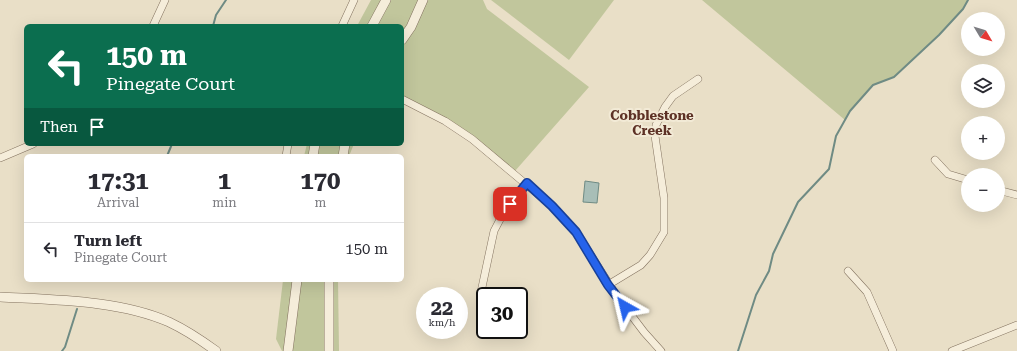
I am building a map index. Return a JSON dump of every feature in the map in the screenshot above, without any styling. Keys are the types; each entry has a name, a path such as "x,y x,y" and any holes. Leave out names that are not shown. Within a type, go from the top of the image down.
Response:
{"street":[{"path":"154,24 165,0"},
{"path":"343,24 354,0"},
{"path":"373,24 386,0"},
{"path":"404,37 411,27 423,0"},
{"path":"608,285 641,265 650,256 664,232 664,198 655,136 656,125 665,107 673,96 698,79"},
{"path":"404,100 445,121 472,139 527,183 552,206 576,232 608,285 644,332 661,351"},
{"path":"0,158 28,146"},
{"path":"934,160 948,174 961,178"},
{"path":"481,287 494,231 506,208 527,183"},
{"path":"1005,192 1017,195"},
{"path":"848,271 867,292 892,351"},
{"path":"288,351 297,282"},
{"path":"329,282 329,351"},
{"path":"0,297 102,305 146,314 169,322 191,334 216,351"},
{"path":"952,351 1017,324"}],"green space":[{"path":"371,0 483,0 487,9 589,87 515,171 454,127 404,100 404,24 358,24"},
{"path":"491,0 614,0 569,60"},
{"path":"702,0 968,0 963,9 939,35 894,77 873,85 850,111 845,120"},
{"path":"306,146 353,146 350,154 304,154"},
{"path":"283,282 338,282 339,351 282,351 276,339"}],"water":[{"path":"585,181 599,183 597,203 583,202"}],"waterway":[{"path":"214,24 216,15 226,0"},
{"path":"738,351 756,295 769,271 773,254 798,202 829,169 836,136 850,111 873,85 894,77 939,35 963,9 968,0"},
{"path":"168,154 171,146"},
{"path":"62,351 65,347 77,309"}],"district":[{"name":"Cobblestone Creek","path":"652,122"}],"route":[{"path":"510,204 527,183 544,198 576,232 608,285 625,307"}]}
